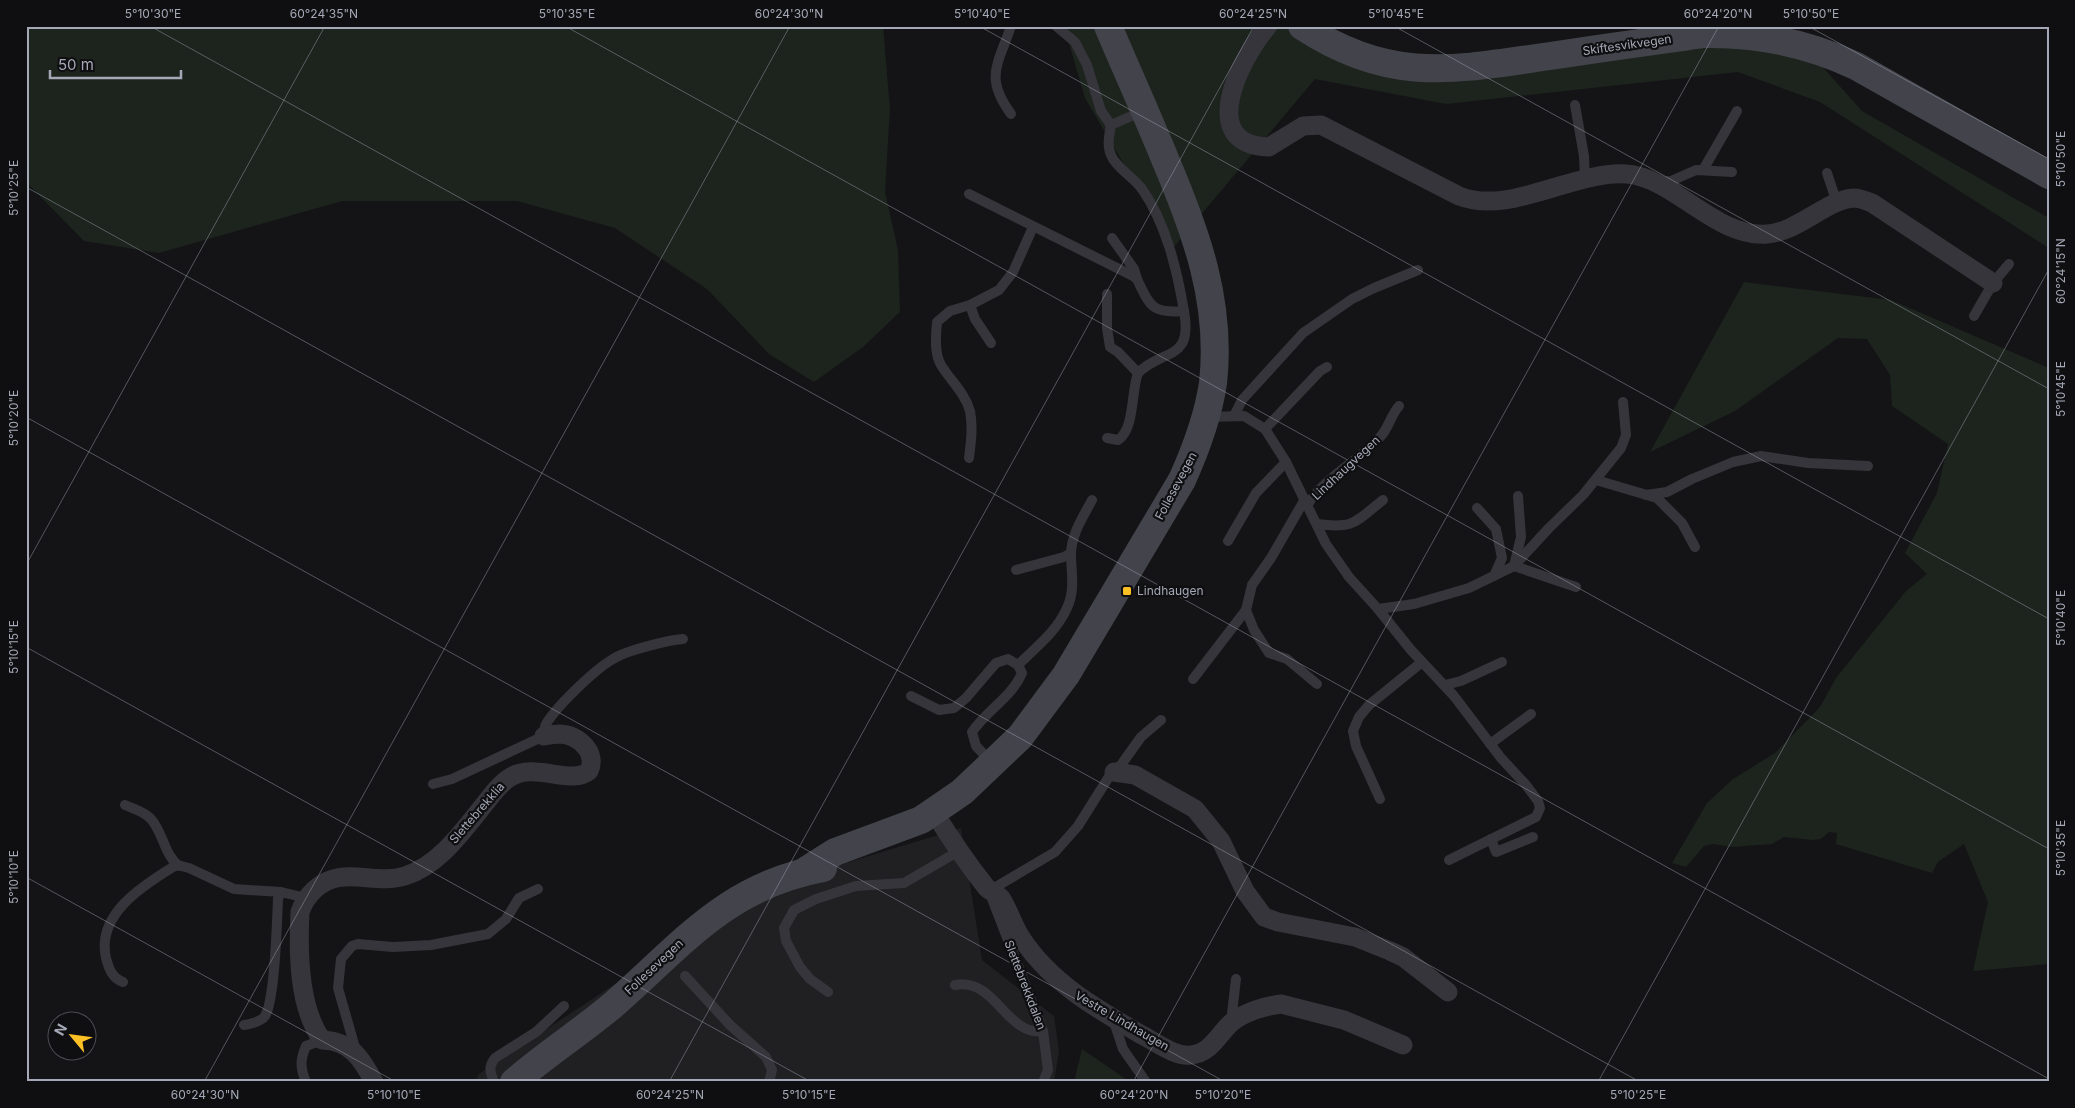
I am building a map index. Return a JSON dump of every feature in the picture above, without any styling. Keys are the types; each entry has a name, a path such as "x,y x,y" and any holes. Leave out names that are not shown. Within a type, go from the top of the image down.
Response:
{"main road":[{"name":"Follesevegen","path":"522,1079 584,1029 695,929 722,909 750,892 805,871 835,852 923,818 962,792 993,764 1020,737 1046,704 1071,666 1182,480 1196,448 1206,417 1212,384 1215,352 1214,320 1208,278 1190,219 1108,26"},
{"name":"Skiftesvikvegen","path":"1302,26 1342,49 1366,58 1417,69 1470,67 1704,34 1730,33 1782,40 1824,52 1856,66 2049,175"}],"street":[{"path":"1268,26 1246,55 1238,73 1229,113 1230,125 1235,136 1246,143 1269,147 1303,126 1321,125 1470,201 1484,202 1520,196 1585,180 1628,174 1655,182 1707,215 1746,232 1767,234 1800,224 1837,203 1854,198 1872,203 1993,283"},
{"name":"Slettebrekklia","path":"306,898 320,884 333,878 342,876 392,879 416,872 430,863 457,838 499,786 510,777 533,771 579,776 589,771 592,761 589,752 579,740 560,734 544,736"},
{"path":"1114,772 1135,776 1195,809 1221,841 1245,891 1264,916 1278,922 1355,937 1390,951 1403,957 1448,992"},
{"name":"Vestre Lindhaugen","path":"923,818 948,835 989,891 1000,896 1022,939 1065,987 1113,1018 1182,1055 1196,1054 1209,1048 1231,1023 1257,1010 1281,1004 1344,1020 1403,1045"},
{"path":"306,898 300,912 299,959 306,1001 314,1026 322,1040 333,1042 356,1052 374,1082"}],"lane":[{"path":"1010,114 999,94 994,75 1011,26"},
{"path":"1056,26 1075,42 1087,65 1101,111 1111,125 1108,141 1112,158 1142,189 1156,214 1179,279 1186,323 1184,340 1178,350 1165,358 1146,365 1138,373 1130,420 1124,434 1118,440 1107,438"},
{"path":"1575,105 1584,156 1585,180"},
{"path":"1111,125 1144,111"},
{"path":"1703,170 1737,111"},
{"path":"1655,182 1671,181 1690,171 1732,172"},
{"path":"1827,173 1837,203"},
{"path":"969,194 1126,272 1136,279"},
{"path":"969,458 972,428 969,409 953,379 941,364 935,336 937,322 950,311 970,305 999,290 1013,272 1033,227"},
{"path":"1112,238 1134,269 1136,279 1149,304 1155,309 1167,312 1184,311"},
{"path":"1974,316 1993,283 2009,264"},
{"path":"1234,416 1242,400 1303,333 1352,299 1418,270"},
{"path":"1107,294 1107,328 1110,347 1118,352 1138,373"},
{"path":"970,305 975,319 991,343"},
{"path":"1265,429 1320,371 1327,367"},
{"path":"1378,609 1414,604 1469,588 1514,566 1583,495 1613,460 1626,435 1623,402"},
{"name":"Lindhaugvegen","path":"1246,610 1247,599 1252,585 1306,502 1382,435 1399,406"},
{"name":"Lindhaugvegen","path":"1206,417 1244,416 1265,429 1286,462 1326,544 1349,578 1378,609 1422,662 1445,685 1490,744 1538,801 1540,808 1536,817 1449,860"},
{"path":"1646,496 1667,492 1692,478 1733,462 1761,456 1808,462 1868,466"},
{"path":"1228,541 1256,494 1286,462"},
{"path":"1596,480 1657,498 1682,523 1694,547"},
{"path":"1514,566 1521,537 1518,496"},
{"path":"1018,665 1056,627 1067,609 1072,589 1074,536 1092,500"},
{"path":"1317,524 1338,527 1352,525 1383,500"},
{"path":"1477,508 1496,529 1502,558 1494,576"},
{"path":"1016,570 1064,557 1072,553"},
{"path":"1514,566 1576,587"},
{"path":"1193,679 1246,610"},
{"path":"1246,610 1254,630 1269,653 1287,659 1317,684"},
{"path":"544,736 547,723 557,710 592,675 614,658 683,638"},
{"path":"911,696 939,710 954,708 966,698 996,663 1008,659 1018,665 1022,673 1016,686 981,719 972,732 976,746 993,764"},
{"path":"1380,799 1356,746 1353,730 1369,705 1422,662"},
{"path":"1445,685 1460,681 1502,662"},
{"path":"1490,744 1531,714"},
{"path":"989,891 1055,852 1078,826 1097,792 1141,737 1161,720"},
{"name":"Slettebrekklia","path":"433,784 452,779 544,736"},
{"path":"125,805 145,814 152,820 172,858 179,866 234,889 282,892 306,898"},
{"path":"1491,839 1496,852 1533,837"},
{"path":"828,992 810,978 800,967 786,941 784,928 794,910 816,899 856,886 904,883 959,851"},
{"path":"123,982 116,980 113,975 105,952 107,933 112,918 122,905 160,875 173,867 179,866"},
{"path":"356,1052 338,988 341,958 352,946 358,944 393,947 431,945 488,934 506,919 519,898 538,889"},
{"name":"Slettebrekkdalen","path":"989,891 1043,1031 1048,1070 1043,1082"},
{"path":"244,1025 265,1017 270,1000 278,899 282,892"},
{"path":"685,976 730,1025 766,1057 772,1070 769,1082"},
{"path":"1231,1023 1236,979"},
{"path":"955,985 962,983 985,992 1021,1026 1036,1032 1043,1031"},
{"path":"494,1082 489,1070 490,1064 495,1058 536,1032 564,1006"},
{"path":"1113,1018 1123,1049 1146,1082"},
{"path":"306,1082 300,1065 300,1059 306,1046 322,1040"}],"shaded area":[{"path":"26,26 883,26 890,109 885,192 898,250 900,312 863,347 814,382 769,354 707,289 615,228 517,201 342,201 159,253 84,241 26,182"},
{"path":"1064,26 1307,26 1322,40 1436,63 1695,27 1820,64 1862,111 2049,218 2049,248 1820,102 1738,72 1446,104 1315,79 1173,248 1085,98"},
{"path":"1744,282 1891,300 2049,368 2049,964 1973,971 1988,902 1964,844 1938,862 1932,873 1836,844 1837,833 1829,832 1821,839 1812,840 1784,837 1772,844 1732,847 1713,844 1704,846 1686,867 1672,863 1707,803 1733,779 1775,753 1820,707 1836,678 1906,591 1927,574 1905,553 1937,493 1948,444 1892,406 1890,375 1867,339 1838,338 1735,411 1650,452"},
{"path":"961,828 982,960 1054,1016 1059,1051 1054,1082 475,1082 479,1074 627,976 793,879"},
{"path":"1082,1049 1130,1082 1074,1082"}],"place":[{"name":"Lindhaugen","path":"1127,591"}]}
